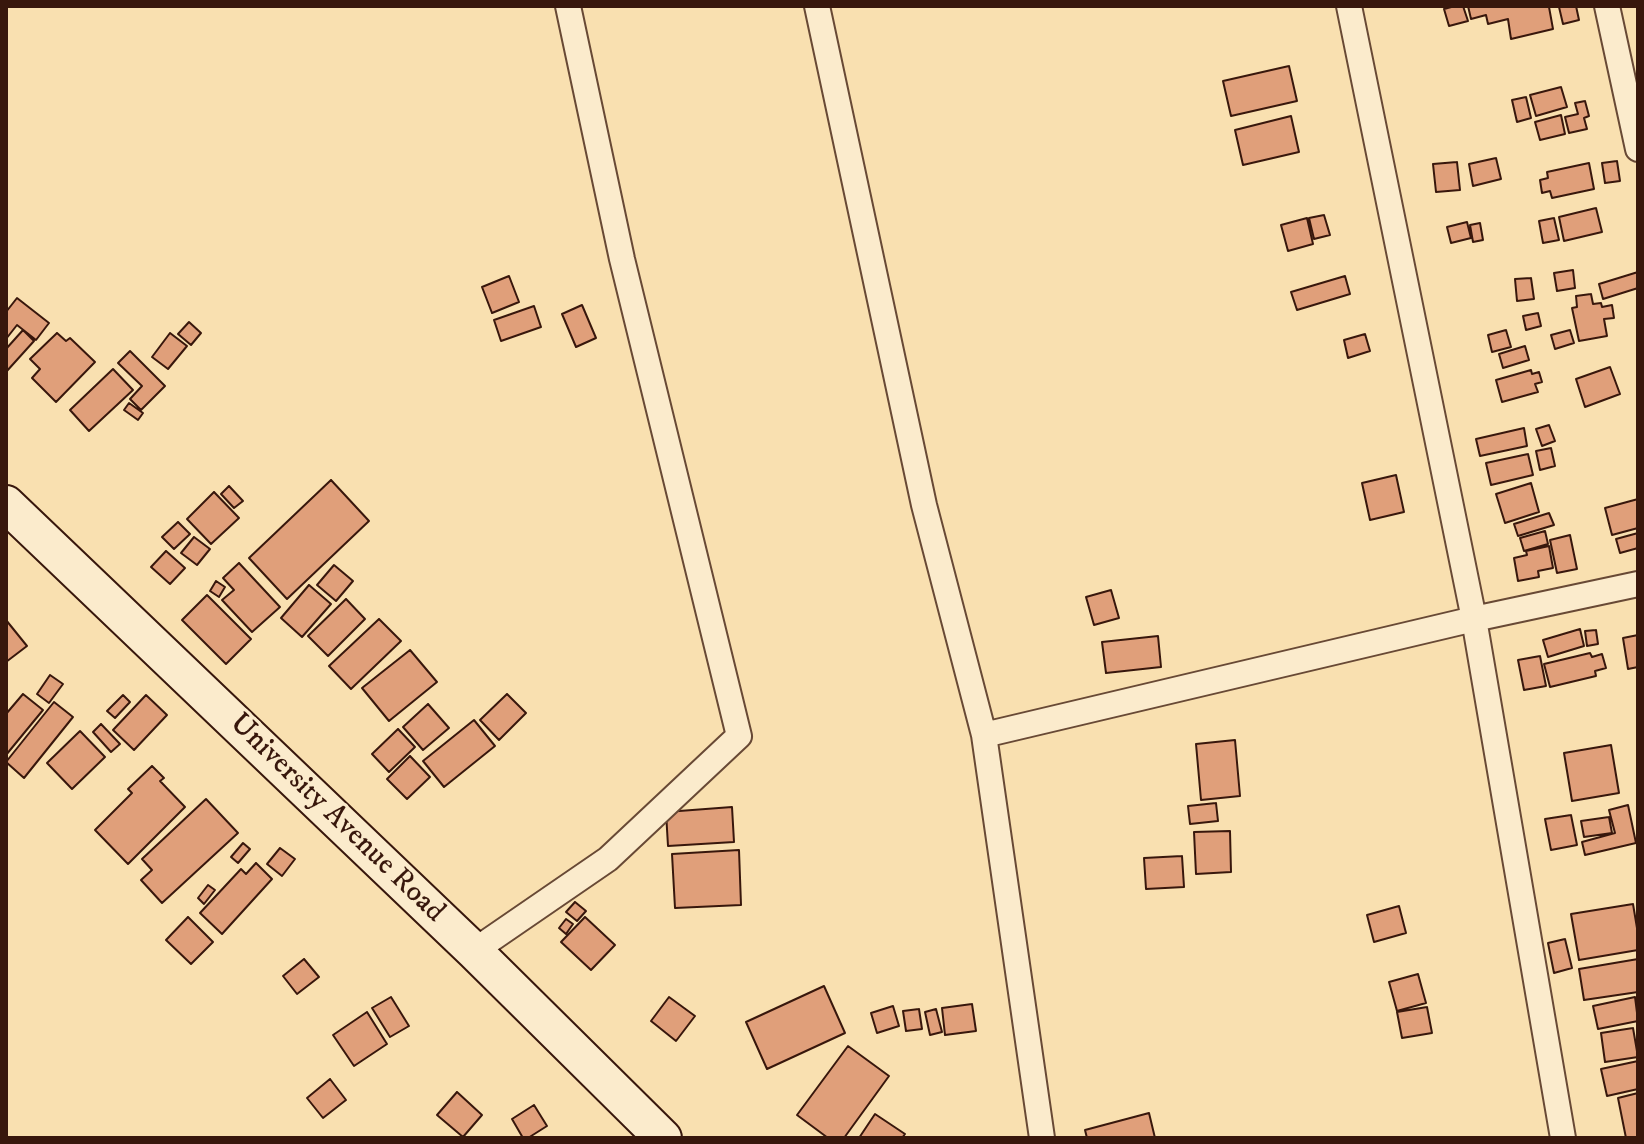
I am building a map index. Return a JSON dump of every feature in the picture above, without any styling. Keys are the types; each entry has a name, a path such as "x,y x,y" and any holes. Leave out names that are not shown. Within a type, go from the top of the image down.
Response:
{"main road":[{"name":"University Avenue Road","path":"6,504 474,951 663,1138"}],"street":[{"path":"474,951 608,859 739,736 622,259 568,6"},
{"path":"817,6 924,505 984,735 1042,1138"},
{"path":"1349,6 1474,619 1563,1138"},
{"path":"1607,6 1638,149"},
{"path":"984,735 1474,619 1638,584"}],"building":[{"path":"1463,6 1468,21 1449,26 1444,9"},
{"path":"1468,6 1552,6 1549,7 1553,29 1511,39 1508,19 1488,24 1486,15 1471,19"},
{"path":"1576,6 1579,20 1563,24 1559,7"},
{"path":"1289,66 1297,101 1231,116 1223,81"},
{"path":"1561,87 1567,107 1536,116 1530,95"},
{"path":"1526,97 1531,118 1517,122 1512,100"},
{"path":"1585,101 1589,116 1584,118 1587,129 1569,133 1565,117 1578,114 1575,103"},
{"path":"1561,115 1565,134 1540,140 1535,122"},
{"path":"1291,116 1299,152 1243,165 1235,130"},
{"path":"1496,158 1501,179 1473,186 1469,164"},
{"path":"1617,161 1620,181 1605,183 1602,163"},
{"path":"1457,162 1460,190 1436,192 1433,164"},
{"path":"1589,163 1594,189 1552,198 1550,191 1542,193 1540,180 1548,178 1547,172"},
{"path":"1596,208 1602,232 1564,241 1559,217"},
{"path":"1324,215 1330,235 1314,239 1309,218"},
{"path":"1307,218 1313,244 1288,251 1281,225"},
{"path":"1554,218 1559,240 1543,243 1539,221"},
{"path":"1467,222 1471,238 1451,243 1447,227"},
{"path":"1480,223 1483,240 1473,242 1470,225"},
{"path":"1573,270 1575,288 1557,291 1554,273"},
{"path":"1638,272 1638,288 1603,299 1599,284"},
{"path":"509,276 519,302 492,313 482,287"},
{"path":"1345,276 1350,294 1297,310 1291,292"},
{"path":"1531,278 1534,299 1517,301 1515,279"},
{"path":"1591,294 1593,304 1601,303 1602,307 1612,305 1614,318 1604,319 1607,336 1579,341 1572,308 1577,307 1576,296"},
{"path":"17,298 49,323 36,340 17,325 6,339 6,312"},
{"path":"582,305 596,338 576,347 562,314"},
{"path":"534,306 541,327 501,341 494,320"},
{"path":"1538,313 1541,326 1526,330 1523,316"},
{"path":"189,322 201,333 191,345 178,334"},
{"path":"23,330 34,341 6,372 6,349"},
{"path":"1506,330 1511,347 1492,352 1488,335"},
{"path":"1570,330 1574,343 1555,349 1551,335"},
{"path":"57,333 66,341 70,338 95,362 56,402 32,378 40,369 30,359"},
{"path":"170,333 187,346 168,369 152,357"},
{"path":"1365,334 1370,351 1348,358 1344,340"},
{"path":"1525,346 1529,360 1503,368 1499,354"},
{"path":"130,351 165,386 141,410 130,399 142,386 118,363"},
{"path":"1610,367 1620,394 1585,407 1576,379"},
{"path":"113,369 133,390 89,431 70,410"},
{"path":"1531,370 1532,374 1539,372 1542,382 1535,384 1538,392 1502,402 1496,380"},
{"path":"129,403 143,413 138,420 124,410"},
{"path":"1549,425 1555,441 1542,446 1536,429"},
{"path":"1524,428 1527,446 1480,456 1476,439"},
{"path":"1551,448 1555,466 1540,470 1536,451"},
{"path":"1528,454 1533,475 1491,485 1486,463"},
{"path":"1396,475 1404,512 1370,520 1362,483"},
{"path":"331,480 369,521 287,599 249,558"},
{"path":"1531,483 1539,512 1505,523 1496,494"},
{"path":"229,486 243,501 234,508 221,494"},
{"path":"214,492 239,518 211,544 187,519"},
{"path":"1638,499 1638,528 1612,535 1605,508"},
{"path":"1549,513 1554,525 1518,536 1514,524"},
{"path":"178,522 190,534 174,549 162,537"},
{"path":"1545,531 1548,544 1524,551 1520,538"},
{"path":"1638,533 1638,548 1620,553 1616,539"},
{"path":"1570,535 1577,569 1557,573 1550,540"},
{"path":"194,537 210,549 197,565 181,553"},
{"path":"1549,546 1553,568 1538,571 1539,577 1518,581 1514,558 1527,555 1526,551"},
{"path":"166,551 185,568 170,584 151,567"},
{"path":"239,563 280,607 252,632 222,600 234,590 223,578"},
{"path":"334,565 353,581 336,601 317,585"},
{"path":"216,581 225,587 219,597 210,591"},
{"path":"309,585 331,604 302,637 281,618"},
{"path":"1111,590 1119,618 1094,625 1086,597"},
{"path":"207,595 251,639 226,664 182,620"},
{"path":"346,599 365,619 328,656 308,636"},
{"path":"379,619 401,641 351,689 329,666"},
{"path":"6,620 27,646 6,662"},
{"path":"1580,629 1584,646 1548,657 1543,640"},
{"path":"1596,630 1598,644 1587,646 1585,631"},
{"path":"1638,635 1638,667 1628,669 1623,638"},
{"path":"1158,636 1161,667 1106,673 1102,642"},
{"path":"410,650 437,682 389,721 362,688"},
{"path":"1590,653 1592,657 1602,654 1606,668 1595,671 1596,676 1550,687 1544,664"},
{"path":"1540,656 1546,686 1524,690 1518,660"},
{"path":"50,675 63,684 49,703 37,694"},
{"path":"23,694 43,710 6,755 6,714"},
{"path":"507,694 526,713 499,740 480,720"},
{"path":"123,695 130,702 115,718 107,711"},
{"path":"146,695 167,715 134,750 113,730"},
{"path":"54,702 73,717 24,778 6,762"},
{"path":"428,704 449,728 423,750 403,727"},
{"path":"474,720 495,746 444,787 423,761"},
{"path":"101,724 120,744 111,752 93,732"},
{"path":"398,729 415,747 389,772 372,754"},
{"path":"80,731 105,757 72,789 47,763"},
{"path":"1235,740 1240,796 1201,800 1196,744"},
{"path":"1611,745 1619,793 1572,801 1564,753"},
{"path":"410,756 430,777 407,799 387,779"},
{"path":"152,766 164,778 160,781 185,807 128,864 95,830 132,793 128,789"},
{"path":"206,799 238,833 162,903 141,880 152,870 142,859"},
{"path":"1216,803 1218,821 1190,824 1188,806"},
{"path":"1628,805 1636,843 1585,855 1582,842 1615,833 1609,810"},
{"path":"732,807 734,842 668,846 666,812"},
{"path":"1571,815 1577,845 1551,850 1545,819"},
{"path":"1609,817 1612,833 1584,837 1581,821"},
{"path":"1230,831 1231,872 1196,874 1194,832"},
{"path":"243,843 250,849 238,863 231,857"},
{"path":"280,848 295,859 282,876 267,864"},
{"path":"739,850 741,905 675,908 672,854"},
{"path":"1182,856 1184,887 1146,889 1144,858"},
{"path":"256,863 272,879 222,934 200,913 241,869 246,874"},
{"path":"208,885 215,890 204,904 198,898"},
{"path":"575,902 586,911 577,921 566,912"},
{"path":"1633,904 1638,950 1579,960 1571,914"},
{"path":"1399,906 1406,933 1374,942 1367,915"},
{"path":"188,917 213,942 191,964 166,940"},
{"path":"585,917 615,945 591,970 561,942"},
{"path":"566,919 573,924 566,934 559,928"},
{"path":"1565,939 1572,968 1554,973 1548,943"},
{"path":"304,959 319,977 297,994 283,976"},
{"path":"1638,959 1638,992 1584,1000 1579,969"},
{"path":"1418,974 1426,1003 1397,1011 1389,982"},
{"path":"824,986 845,1033 767,1069 746,1022"},
{"path":"391,997 409,1026 390,1037 372,1008"},
{"path":"669,997 695,1016 676,1041 651,1021"},
{"path":"1635,997 1638,1021 1598,1029 1593,1006"},
{"path":"972,1004 976,1031 945,1035 942,1008"},
{"path":"893,1006 899,1026 877,1033 871,1013"},
{"path":"1427,1007 1432,1033 1402,1038 1397,1012"},
{"path":"919,1009 922,1029 906,1031 903,1011"},
{"path":"936,1009 942,1032 930,1035 925,1012"},
{"path":"367,1012 387,1044 354,1066 333,1035"},
{"path":"1633,1028 1638,1057 1605,1062 1601,1033"},
{"path":"848,1046 889,1076 844,1138 828,1138 797,1115"},
{"path":"1638,1061 1638,1089 1607,1096 1601,1069"},
{"path":"330,1079 346,1100 323,1118 307,1098"},
{"path":"457,1092 482,1115 463,1137 437,1115"},
{"path":"1638,1093 1638,1138 1626,1138 1618,1098"},
{"path":"534,1105 547,1126 523,1138 512,1119"},
{"path":"1149,1113 1155,1138 1087,1138 1085,1130"},
{"path":"875,1114 905,1134 902,1138 859,1138"}]}
